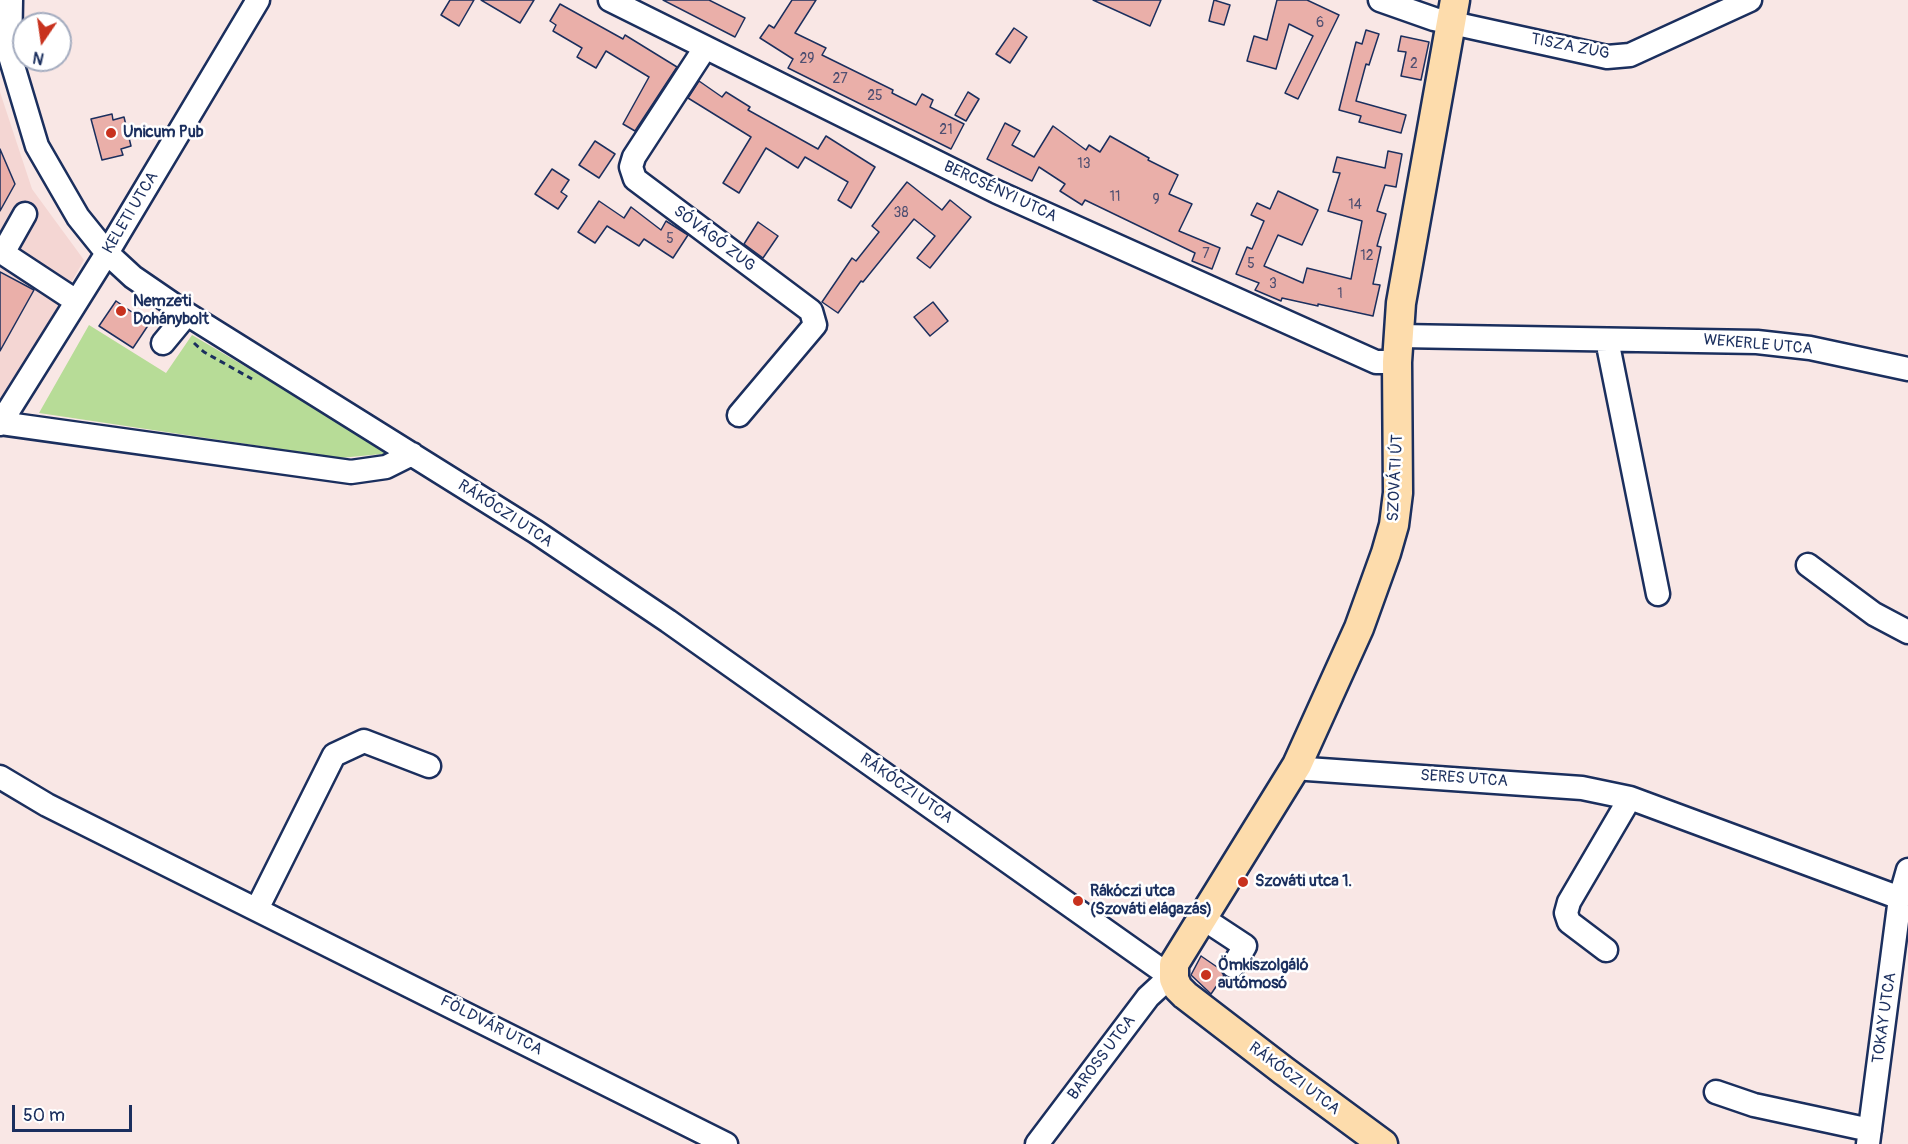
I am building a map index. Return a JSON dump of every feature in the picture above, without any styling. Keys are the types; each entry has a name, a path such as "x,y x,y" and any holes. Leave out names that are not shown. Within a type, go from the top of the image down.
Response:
{"main road":[{"name":"SZOVÁTI ÚT","path":"1174,979 1174,964 1204,919 1297,765 1359,628 1377,581 1394,525 1399,452 1398,349 1405,279 1453,11"},
{"name":"RÁKÓCZI UTCA","path":"1174,979 1178,988 1226,1028 1383,1144"}],"street":[{"name":"RÁKÓCZI UTCA","path":"11,0 6,33 10,56 37,146 66,199 107,253 148,289 412,454 668,621 1174,979"},
{"name":"KELETI UTCA","path":"0,423 107,253 258,0"},
{"name":"BERCSÉNYI UTCA","path":"610,0 1041,212 1376,362 1398,349"},
{"name":"TISZA ZUG","path":"1380,0 1453,11 1607,57 1630,55 1750,0"},
{"name":"SÓVÁGÓ ZUG","path":"705,48 634,157 631,167 635,179 811,311 815,325 739,415"},
{"path":"25,214 3,253 76,302"},
{"path":"163,343 187,314"},
{"name":"WEKERLE UTCA","path":"1398,349 1607,340 1729,340 1785,344 1908,369"},
{"path":"1607,340 1658,594"},
{"path":"0,423 351,472 386,467 412,454"},
{"path":"1809,565 1874,614 1908,632"},
{"path":"257,909 334,755 364,741 429,766"},
{"name":"SERES UTCA","path":"1297,765 1306,769 1582,788 1630,798 1900,898"},
{"name":"FÖLDVÁR UTCA","path":"0,777 47,805 726,1144"},
{"path":"1606,950 1569,922 1566,913 1569,902 1630,798"},
{"name":"TOKAY UTCA","path":"1716,1092 1754,1106 1869,1137 1900,898 1908,870"},
{"path":"1204,919 1245,946 1233,966"},
{"name":"BAROSS UTCA","path":"1037,1144 1148,997 1161,985 1174,979"}],"shaded area":[{"path":"0,92 32,189 84,260 0,408"}],"green space":[{"path":"89,325 166,373 192,335 392,453 340,458 39,413"}],"building":[{"path":"450,0 474,0 459,26 441,15"},
{"path":"481,0 534,0 520,23"},
{"path":"663,0 709,0 745,18 735,37"},
{"path":"792,0 816,0 795,33 826,48 822,55 893,90 892,93 916,105 922,94 933,100 930,107 964,124 951,149 788,68 793,59 760,38 769,25 774,28"},
{"path":"1093,0 1161,0 1150,26"},
{"path":"1214,0 1230,5 1224,25 1209,21"},
{"path":"1277,0 1307,0 1339,15 1298,99 1285,93 1313,36 1289,24 1276,69 1247,61 1254,36 1267,40"},
{"path":"560,4 623,39 625,35 677,67 635,131 623,124 649,77 606,51 596,68 577,57 582,48 553,31 556,25 550,21"},
{"path":"1014,28 1027,37 1010,63 996,54"},
{"path":"1366,30 1379,34 1369,65 1366,64 1356,101 1406,115 1401,133 1359,122 1361,116 1339,110 1356,42 1362,44"},
{"path":"1401,36 1429,42 1421,80 1401,76 1406,52 1398,51"},
{"path":"699,81 722,97 726,92 750,107 748,110 818,149 826,136 875,167 851,208 838,200 848,182 805,157 798,168 766,148 739,193 723,183 751,137 688,98"},
{"path":"968,92 979,99 966,121 955,115"},
{"name":"Unicum Pub","path":"112,114 113,120 124,117 131,146 121,149 123,155 102,160 91,119"},
{"path":"1005,123 1020,131 1012,145 1034,157 1053,126 1086,150 1089,145 1100,152 1110,136 1149,158 1148,160 1178,175 1169,194 1192,204 1179,231 1220,248 1212,269 1192,261 1195,253 1085,200 1082,205 1060,191 1065,184 1039,167 1032,181 987,159"},
{"path":"595,141 615,154 599,178 579,165"},
{"path":"0,149 15,184 0,211"},
{"path":"1388,151 1402,154 1396,187 1385,185 1377,211 1386,214 1377,246 1381,247 1373,284 1380,285 1373,316 1282,298 1281,301 1255,290 1259,283 1236,274 1247,247 1252,249 1264,221 1251,215 1257,203 1270,209 1278,191 1318,210 1302,245 1278,235 1264,266 1303,283 1307,268 1351,279 1362,221 1328,211 1340,173 1333,172 1337,157 1385,168"},
{"path":"552,169 569,180 561,192 567,196 558,209 535,194"},
{"path":"907,182 942,210 950,200 971,217 930,268 917,258 935,236 914,219 863,282 861,281 838,313 822,302 852,258 856,261 879,232 872,226"},
{"path":"599,201 624,218 631,207 661,230 666,221 688,235 673,258 644,239 639,246 607,226 595,243 578,232"},
{"path":"758,222 778,236 763,258 744,244"},
{"path":"0,272 34,290 0,351"},
{"path":"116,301 149,324 133,348 99,326"},
{"path":"933,302 948,321 930,336 914,317"},
{"name":"Ömkiszolgáló autómosó","path":"1201,956 1220,969 1224,975 1211,994 1191,975"}],"place":[{"name":"Unicum Pub","path":"111,133"},
{"name":"Nemzeti Dohánybolt","path":"121,311"},
{"name":"Szováti utca 1.","path":"1243,882"},
{"name":"Rákóczi utca (Szováti elágazás)","path":"1078,901"},
{"name":"Ömkiszolgáló autómosó","path":"1206,975"}]}
